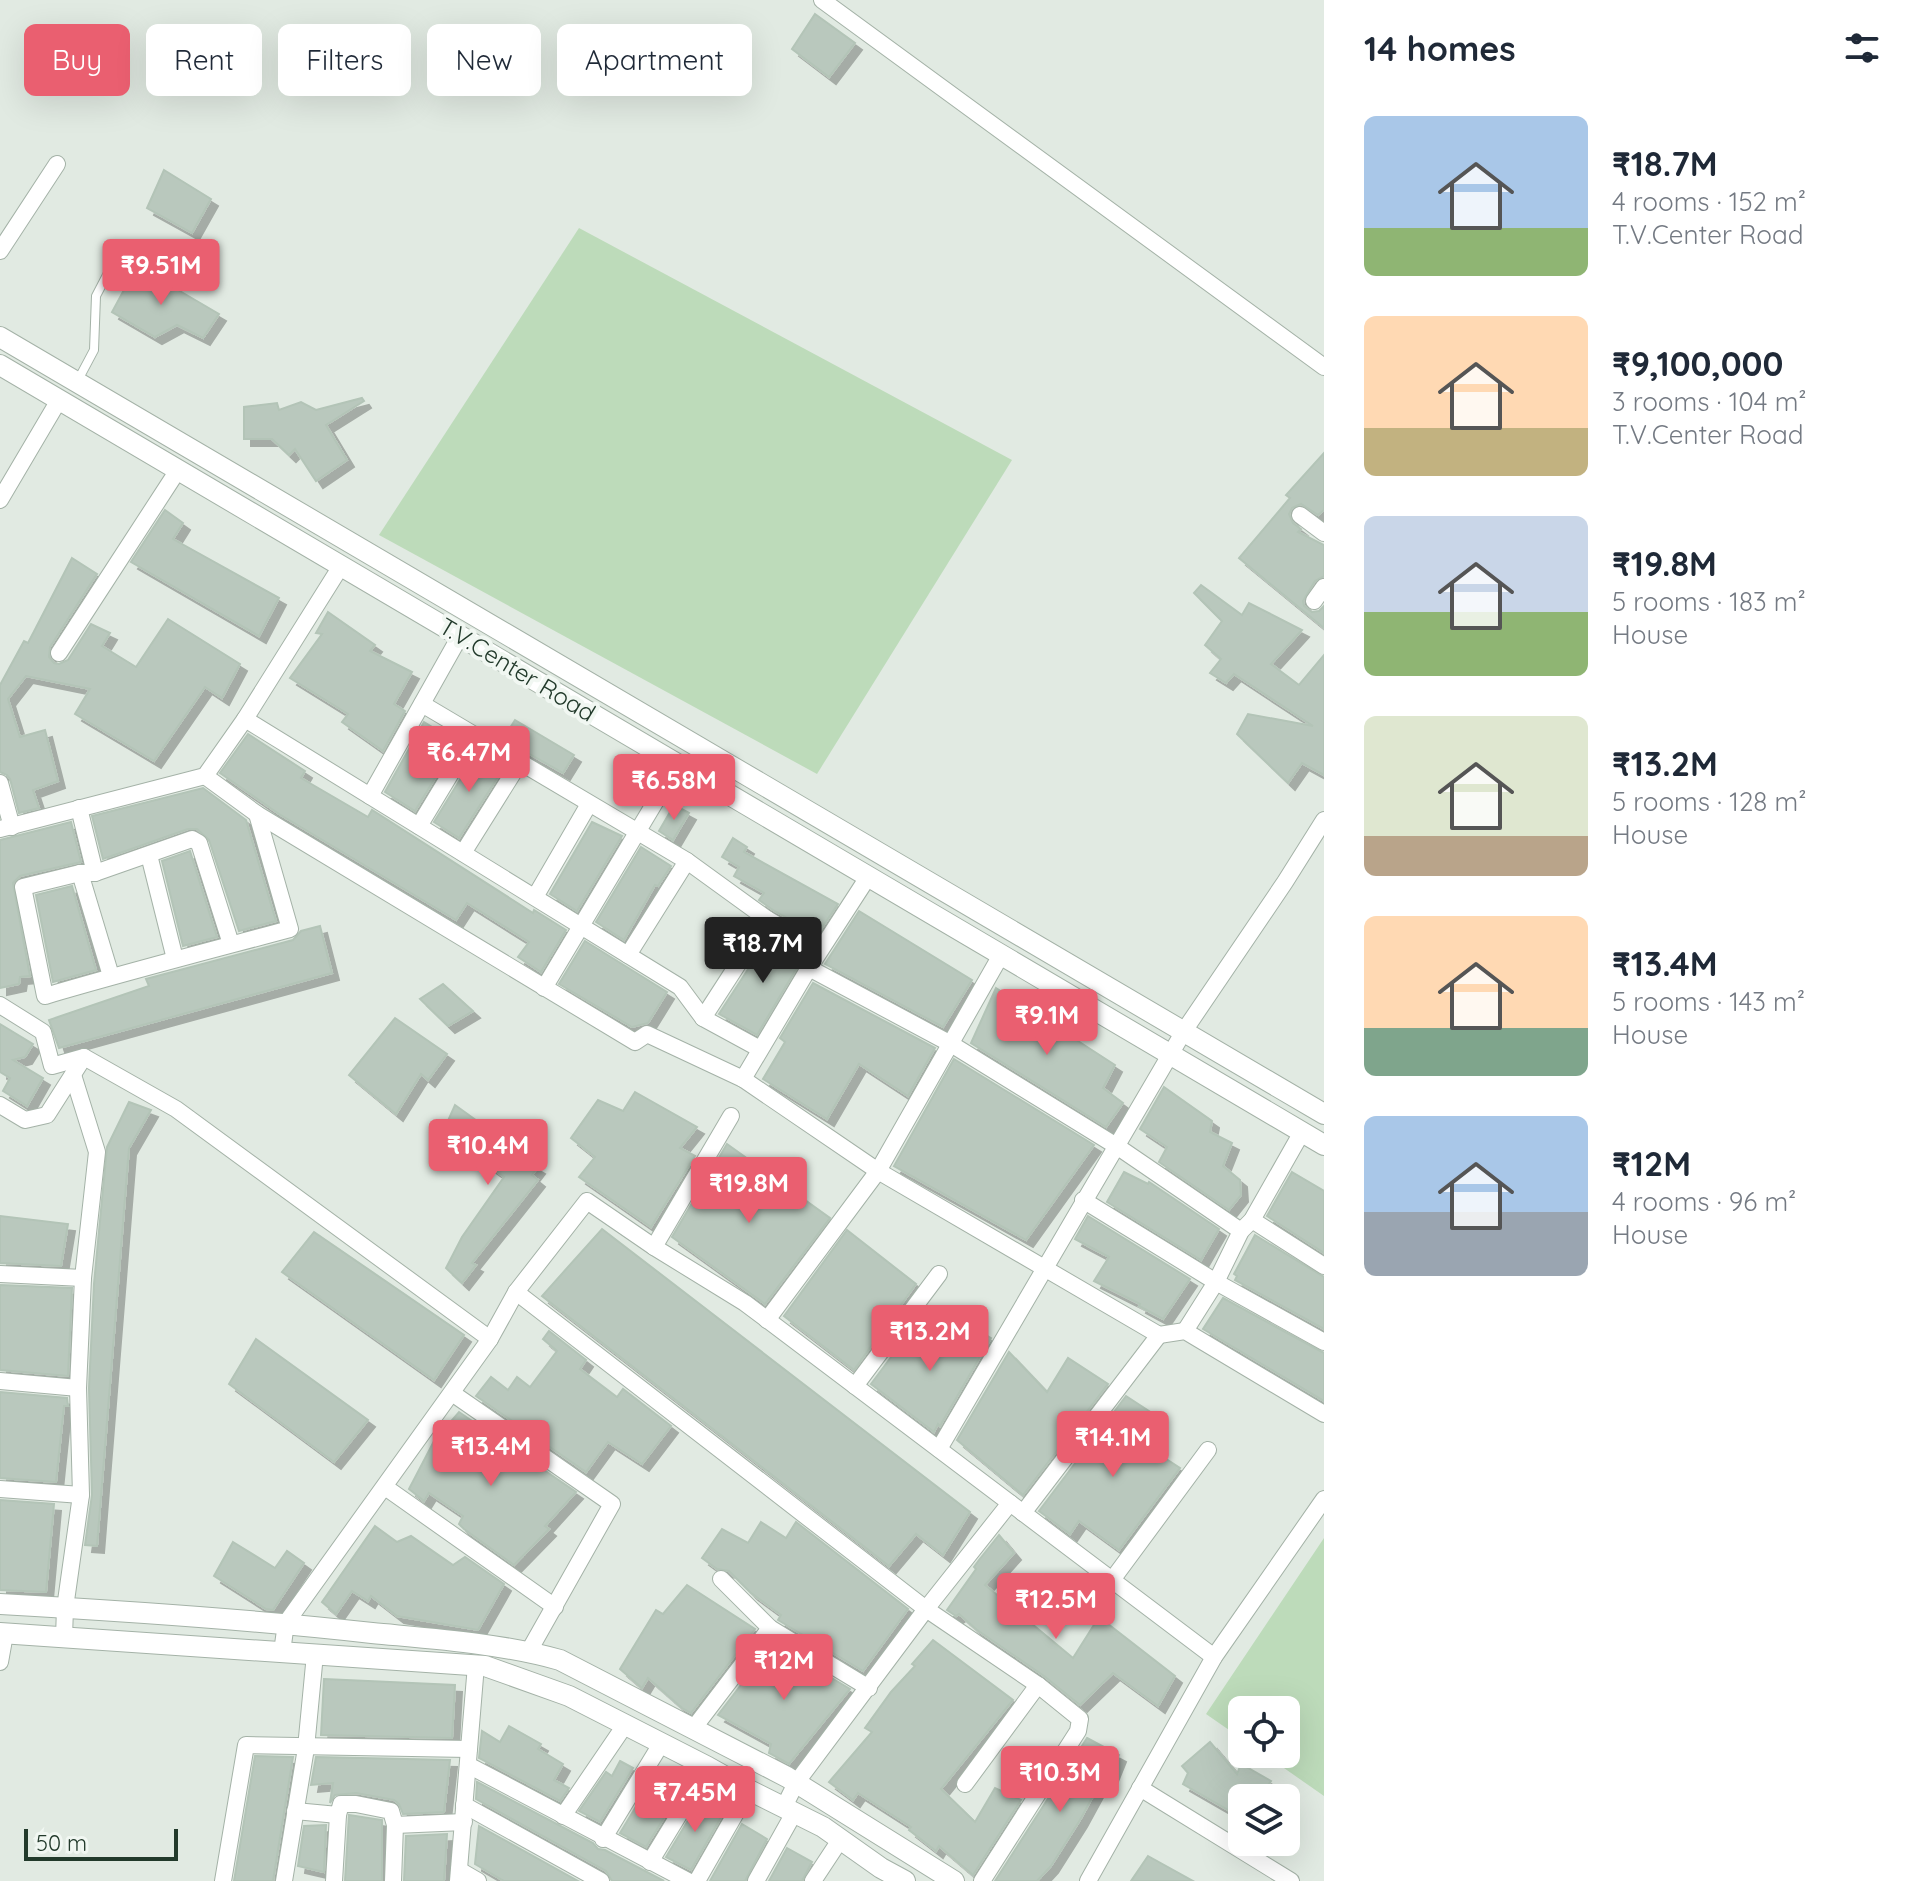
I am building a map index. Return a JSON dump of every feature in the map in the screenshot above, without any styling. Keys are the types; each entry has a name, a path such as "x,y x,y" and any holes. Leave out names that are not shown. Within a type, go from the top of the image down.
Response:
{"street":[{"path":"822,0 1324,367"},
{"path":"0,251 57,164"},
{"name":"T.V.Center Road","path":"0,337 1324,1114"},
{"name":"T.V.Center Road","path":"0,365 1324,1145"},
{"path":"0,500 59,400"},
{"path":"59,653 178,470"},
{"path":"1300,515 1324,533"},
{"path":"0,783 6,828 205,776 245,719 341,566"},
{"path":"1314,601 1324,587"},
{"path":"370,796 460,636"},
{"path":"422,704 687,861 767,919 820,950"},
{"path":"245,719 680,987 703,1018 760,1049"},
{"path":"419,826 474,735"},
{"path":"463,853 520,762"},
{"path":"544,988 678,764"},
{"path":"205,776 257,814 635,1042 647,1034 743,1079 878,1171 1159,1335 1185,1331 1324,1414"},
{"path":"535,897 589,804"},
{"path":"79,808 88,873 111,976"},
{"path":"231,944 199,843 192,839 88,873 23,887 45,996 290,929 257,814"},
{"path":"939,1449 1184,1031 1324,820"},
{"path":"149,855 175,959"},
{"path":"628,955 687,861"},
{"path":"743,1079 820,950 868,877"},
{"path":"703,1018 767,919"},
{"path":"767,1320 878,1171 1001,955"},
{"path":"809,968 951,1044 1246,1225 1324,1266"},
{"path":"0,1005 43,1032 52,1066 84,1057 176,1109 490,1339"},
{"path":"0,1105 25,1120 47,1115 84,1057"},
{"path":"64,1637 65,1608 81,1495 78,1388 83,1278 97,1152 73,1075"},
{"path":"654,1247 731,1116"},
{"path":"1185,1331 1302,1132"},
{"path":"1083,1200 1216,1282 1324,1342"},
{"path":"282,1652 286,1623 490,1339 516,1292 587,1201 745,1303 1214,1657"},
{"path":"0,1274 83,1278"},
{"path":"855,1386 939,1274"},
{"path":"516,1292 926,1609 1038,1685 1080,1719 1078,1731 982,1881"},
{"path":"756,1881 789,1810 796,1783 926,1609 1016,1508 1159,1335"},
{"path":"0,1381 78,1388"},
{"path":"452,1393 612,1504 529,1651"},
{"path":"1112,1580 1208,1450"},
{"path":"385,1487 555,1607"},
{"path":"0,1489 81,1495"},
{"path":"1088,1881 1214,1657 1324,1499"},
{"path":"721,1579 770,1628 869,1688"},
{"path":"0,1604 286,1623 529,1651 560,1660 796,1783 954,1881"},
{"path":"693,1729 770,1628"},
{"path":"0,1662 2,1634 485,1666 569,1696 708,1767 823,1827 878,1874 905,1881"},
{"path":"284,1881 306,1748 315,1654"},
{"path":"476,1665 458,1876 478,1881"},
{"path":"965,1784 1038,1685"},
{"path":"563,1816 625,1725"},
{"path":"603,1839 661,1744"},
{"path":"223,1881 246,1745 468,1757 603,1839 688,1881"},
{"path":"650,1862 708,1767"},
{"path":"1140,1788 1291,1881"},
{"path":"697,1881 749,1790"},
{"path":"334,1881 341,1804 391,1811 395,1825 393,1881"},
{"path":"295,1811 338,1815"},
{"path":"395,1825 464,1814 601,1881"},
{"path":"813,1881 840,1840"}],"lane":[{"path":"76,382 94,350 96,296 109,271 121,262 150,250 166,250 186,256"}],"green space":[{"path":"579,228 1012,460 817,774 379,535"},
{"path":"1324,1538 1324,1796 1284,1768 1300,1768 1300,1696 1228,1696 1228,1729 1206,1714"}],"building":[{"path":"815,14 855,43 829,77 792,49"},
{"path":"164,170 211,199 192,233 147,208"},
{"path":"137,266 219,314 203,338 177,325 155,337 112,312"},
{"path":"362,398 364,401 326,425 347,460 316,481 295,449 289,455 272,439 244,439 244,407 277,403 279,410 301,402 316,410"},
{"path":"1324,453 1324,510 1318,515 1301,504 1292,508 1289,514 1293,523 1301,529 1298,532 1324,545 1324,576 1315,581 1303,601 1312,612 1324,606 1324,628 1239,558 1290,498 1286,495"},
{"path":"165,510 183,523 173,539 279,598 259,636 131,562"},
{"path":"72,558 97,574 50,647 49,657 54,663 68,660 91,624 110,633 102,646 136,667 168,619 240,664 222,698 205,687 154,761 75,714 90,689 26,676 8,699 20,737 45,730 58,781 33,790 39,808 19,813 10,779 0,772 0,685 24,641 28,643"},
{"path":"1201,585 1242,615 1249,603 1302,630 1271,664 1299,685 1324,655 1324,775 1302,763 1288,783 1237,734 1248,714 1313,726 1234,674 1226,683 1210,673 1221,659 1205,645 1222,621 1194,593"},
{"path":"328,612 375,645 370,651 412,672 394,704 405,711 383,751 342,722 348,714 290,678 322,634 316,633"},
{"path":"515,720 574,755 563,773 503,739"},
{"path":"424,722 457,742 415,811 385,792"},
{"path":"248,734 305,771 301,778 368,817 372,810 533,913 534,910 566,930 541,972 518,957 529,942 467,903 456,920 279,814 220,773"},
{"path":"477,752 505,766 459,838 434,822"},
{"path":"203,788 246,820 276,921 239,931 209,840 197,829 188,829 103,859 92,816"},
{"path":"674,805 689,813 673,840 659,831"},
{"path":"71,822 81,862 20,876 13,883 30,976 20,977 19,984 0,988 0,840"},
{"path":"592,822 622,836 577,911 550,894"},
{"path":"733,838 747,847 744,852 838,904 817,935 773,910 759,900 764,893 734,876 739,867 722,857"},
{"path":"641,847 671,866 658,886 655,885 624,940 596,922"},
{"path":"190,851 217,937 183,946 162,861"},
{"path":"72,886 96,970 53,982 36,895"},
{"path":"859,911 972,980 943,1027 825,964"},
{"path":"320,926 332,973 59,1048 49,1020 149,986 146,979 293,940 301,931"},
{"path":"771,934 805,954 757,1035 719,1014"},
{"path":"585,941 667,992 648,1023 632,1027 559,984"},
{"path":"813,983 935,1048 908,1096 859,1064 827,1119 763,1079 785,1042 780,1038"},
{"path":"443,984 473,1011 448,1026 420,999"},
{"path":"996,988 1115,1065 1103,1088 1123,1103 1106,1127 971,1043"},
{"path":"395,1018 447,1054 428,1080 421,1074 396,1114 349,1075"},
{"path":"0,1024 33,1044 25,1057 13,1060 43,1078 27,1106 3,1091 10,1078 0,1072"},
{"path":"954,1059 1094,1145 1026,1240 894,1166"},
{"path":"1164,1087 1212,1121 1210,1132 1232,1143 1223,1166 1240,1180 1241,1195 1229,1210 1159,1162 1167,1147 1140,1129"},
{"path":"635,1092 697,1127 680,1148 695,1156 651,1227 579,1177 595,1157 571,1138 598,1100 623,1111"},
{"path":"129,1102 151,1110 129,1148 97,1546 85,1545 92,1495 89,1388 94,1284 107,1147"},
{"path":"455,1105 509,1144 508,1149 538,1167 532,1175 538,1180 472,1263 476,1265 462,1283 446,1268 462,1237 504,1177 443,1132"},
{"path":"727,1144 830,1218 765,1304 672,1237"},
{"path":"1124,1172 1149,1182 1219,1229 1201,1260 1107,1202"},
{"path":"1292,1172 1324,1191 1324,1253 1267,1216"},
{"path":"0,1216 68,1224 61,1266 0,1263"},
{"path":"1088,1216 1190,1279 1163,1319 1094,1281 1109,1257 1075,1239"},
{"path":"602,1229 970,1512 943,1555 916,1534 889,1566 542,1296"},
{"path":"847,1230 916,1284 854,1370 784,1316"},
{"path":"314,1232 464,1335 434,1380 282,1272"},
{"path":"1255,1235 1324,1277 1324,1329 1235,1280 1237,1276 1234,1274"},
{"path":"0,1285 72,1288 68,1376 0,1370"},
{"path":"1223,1298 1324,1353 1324,1401 1203,1329"},
{"path":"918,1321 944,1349 967,1324 991,1338 934,1432 871,1384"},
{"path":"549,1331 586,1360 580,1369 617,1397 623,1389 671,1426 642,1464 608,1442 586,1472 476,1396 491,1377 508,1390 517,1377 530,1387 557,1351 543,1339"},
{"path":"256,1339 368,1420 334,1462 229,1384"},
{"path":"1009,1352 1047,1392 1068,1358 1108,1384 1023,1495 957,1440"},
{"path":"0,1392 67,1398 56,1482 0,1478"},
{"path":"1126,1396 1155,1415 1137,1440 1180,1468 1119,1550 1079,1521 1070,1534 1039,1511"},
{"path":"459,1412 576,1492 545,1526 549,1529 514,1565 464,1529 459,1524 463,1516 429,1493 424,1501 409,1489 434,1441"},
{"path":"0,1500 54,1504 46,1592 0,1590"},
{"path":"761,1522 786,1538 796,1522 908,1609 863,1671 778,1620 781,1615 751,1593 729,1571 717,1569 702,1558 722,1529 748,1543"},
{"path":"375,1526 397,1542 411,1536 453,1565 465,1557 504,1584 478,1630 397,1616 371,1596 368,1601 352,1591 336,1614 322,1602"},
{"path":"999,1535 1014,1553 985,1585 1073,1658 1099,1617 1175,1676 1158,1706 1113,1673 1080,1705 959,1614 956,1616 947,1610"},
{"path":"233,1542 275,1568 287,1551 304,1563 273,1610 266,1609 214,1576"},
{"path":"687,1585 755,1629 691,1713 648,1678 642,1688 620,1669 656,1610 663,1614"},
{"path":"933,1640 1013,1700 941,1789 975,1822 995,1788 1021,1800 973,1875 939,1846 936,1851 909,1830 911,1827 858,1793 853,1800 829,1782 872,1732 865,1728"},
{"path":"773,1643 850,1689 789,1764 769,1753 771,1744 718,1715"},
{"path":"324,1679 455,1685 452,1738 321,1735"},
{"path":"509,1726 541,1744 538,1749 563,1764 554,1780 569,1788 560,1801 479,1758 482,1731 500,1742"},
{"path":"1087,1738 1119,1755 1110,1777 1105,1774 1051,1866 1037,1881 995,1881"},
{"path":"1210,1742 1228,1763 1228,1768 1237,1774 1239,1768 1248,1768 1271,1781 1269,1784 1228,1784 1228,1810 1183,1784 1188,1773 1182,1766"},
{"path":"255,1756 293,1757 273,1881 234,1881"},
{"path":"316,1757 450,1760 444,1812 403,1814 394,1800 356,1793 335,1795 330,1803 333,1783 311,1785"},
{"path":"620,1761 633,1768 600,1822 579,1811 606,1772 612,1776"},
{"path":"655,1775 680,1792 646,1847 620,1833"},
{"path":"477,1782 593,1843 598,1849 664,1881 612,1881 606,1871 476,1799"},
{"path":"702,1797 724,1812 691,1870 666,1857"},
{"path":"349,1815 382,1820 382,1881 345,1881"},
{"path":"742,1824 767,1839 745,1881 710,1881"},
{"path":"326,1825 324,1872 298,1866 304,1826"},
{"path":"479,1826 578,1881 504,1881 475,1864"},
{"path":"447,1834 444,1881 404,1881 406,1836"},
{"path":"787,1848 812,1862 802,1881 769,1881"},
{"path":"1148,1856 1193,1881 1131,1881"}]}
